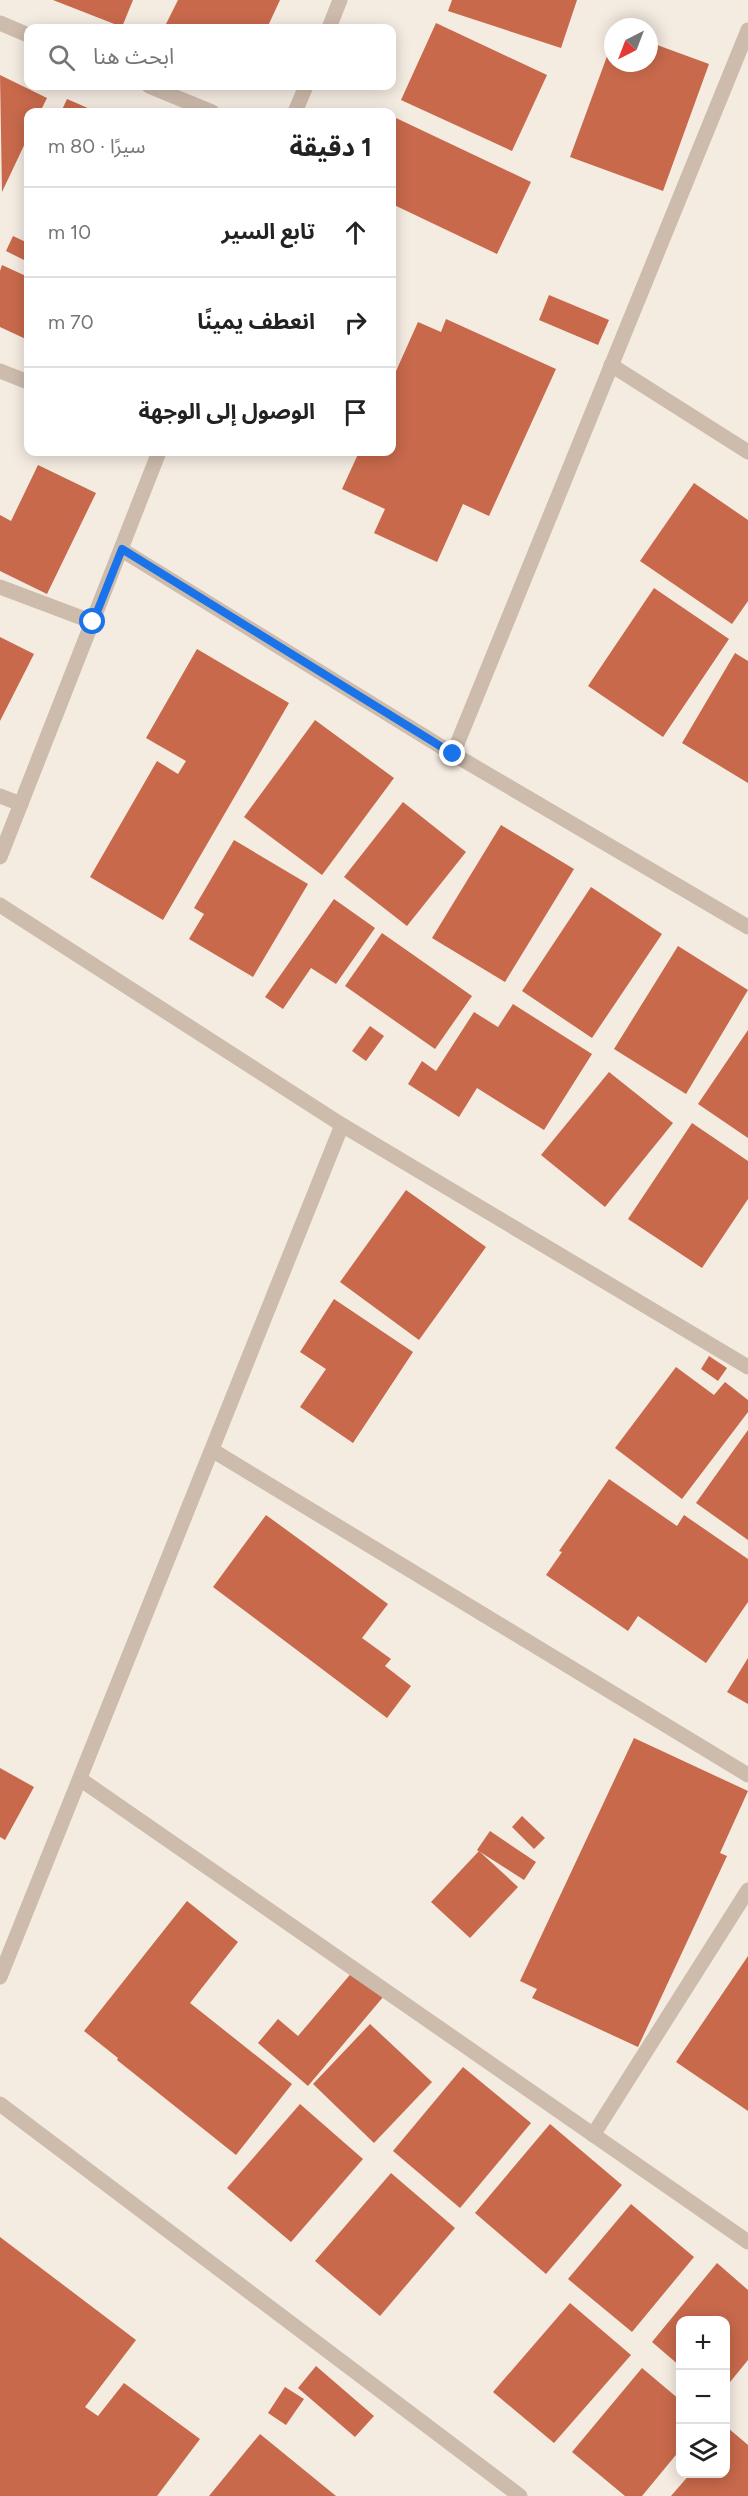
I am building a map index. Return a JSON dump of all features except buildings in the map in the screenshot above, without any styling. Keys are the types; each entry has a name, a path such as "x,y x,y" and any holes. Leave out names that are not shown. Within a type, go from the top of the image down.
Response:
{"street":[{"path":"331,24 340,0"},
{"path":"0,23 24,33"},
{"path":"453,754 748,30"},
{"path":"158,90 203,108"},
{"path":"298,108 304,90"},
{"path":"611,365 748,452"},
{"path":"0,371 24,380"},
{"path":"0,857 157,456"},
{"path":"122,549 453,754 748,927"},
{"path":"0,587 93,622"},
{"path":"0,796 21,804"},
{"path":"0,905 342,1125 748,1367"},
{"path":"0,1977 342,1125"},
{"path":"212,1450 748,1775"},
{"path":"80,1779 748,2242"},
{"path":"593,2134 748,1890"},
{"path":"0,2104 520,2496"}],"route":[{"path":"93,622 122,549 453,754"}]}
